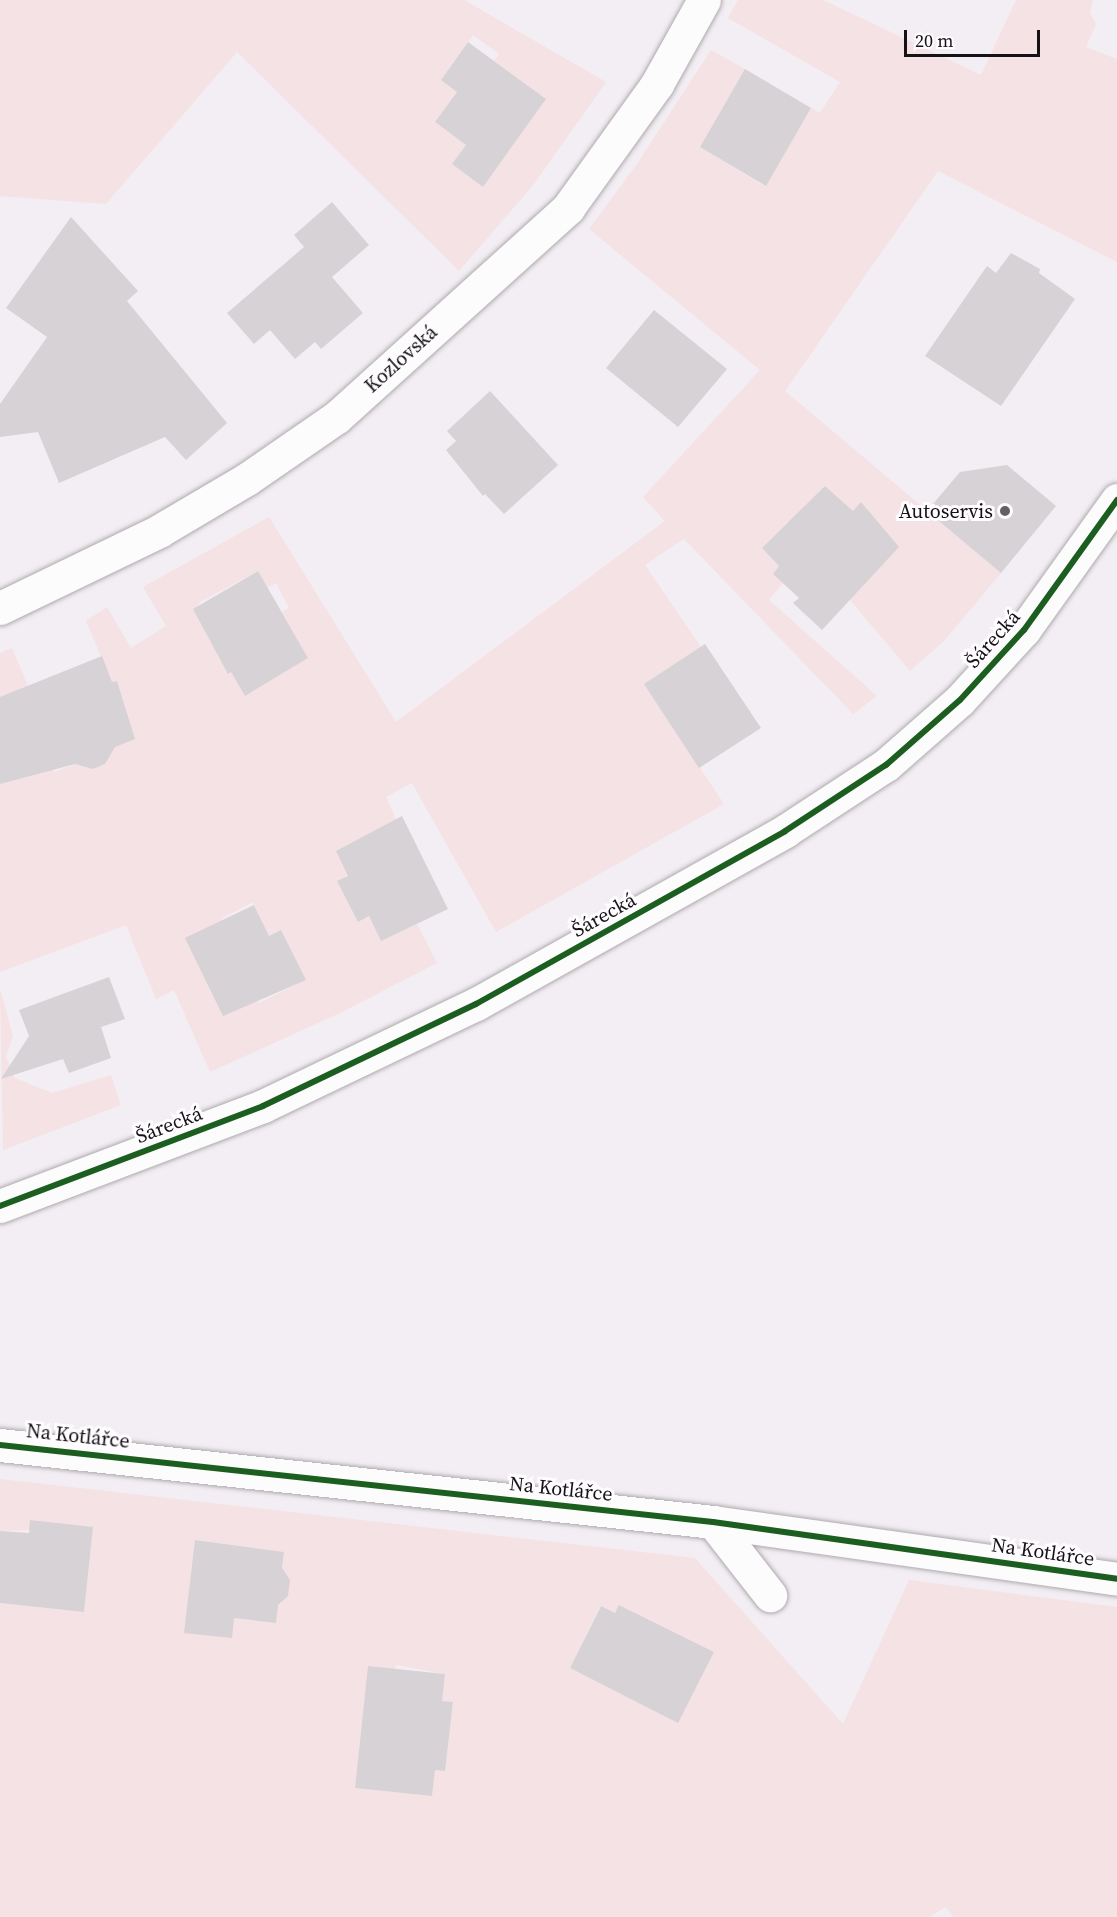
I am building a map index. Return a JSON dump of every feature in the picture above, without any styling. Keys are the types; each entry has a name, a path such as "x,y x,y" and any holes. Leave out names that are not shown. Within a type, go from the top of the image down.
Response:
{"street":[{"name":"Kozlovská","path":"0,608 159,531 247,479 337,417 568,208 657,84 704,0"},
{"name":"Šárecká","path":"0,1206 263,1106 476,1004 785,831 886,765 960,700 1024,630 1117,500"},
{"name":"Na Kotlářce","path":"0,1445 712,1522 1117,1579"},
{"path":"712,1522 770,1595"}],"shaded area":[{"path":"0,0 464,0 606,82 534,184 459,271 237,52 106,204 0,196","holes":["473,35 499,54 494,61 546,99 483,187 452,164 466,145 435,122 457,92 441,80"]},
{"path":"738,0 823,0 981,75 1016,0 1093,0 1090,12 1096,24 1086,47 1117,59 1117,262 938,171 785,391 1001,573 944,641 910,671 850,600 853,511 825,486 789,525 787,523 762,548 779,566 773,574 783,583 769,600 877,696 853,714 684,539 645,565 701,647 644,684 724,804 496,932 412,783 386,797 396,820 336,851 348,876 338,881 358,922 369,916 381,941 417,924 437,963 340,1013 210,1072 174,990 156,999 126,925 0,972 0,784 17,779 0,728 0,653 12,648 28,686 20,689 54,772 80,762 93,769 105,764 109,749 135,739 117,681 112,682 86,621 107,607 131,648 166,626 143,587 269,517 396,722 665,521 643,497 760,370 589,229 637,164 711,50 745,69 700,147 765,186 811,108 820,113 840,82 728,18","holes":["258,571 267,588 276,583 289,608 282,612 308,658 245,696 231,672 228,673 195,611 200,602","253,902 269,936 281,930 305,980 259,1003 222,918"]},
{"path":"0,989 13,1036 6,1057 15,1078 52,1093 111,1075 121,1105 3,1150"},
{"path":"0,1479 695,1558 843,1724 909,1580 1117,1607 1117,1917 953,1917 946,1907 929,1917 0,1917 0,1603 84,1612 93,1528 0,1531","holes":["196,1540 284,1552 282,1575 289,1580 288,1596 278,1599 276,1623 234,1618 191,1573","620,1605 714,1652 678,1722 570,1668 600,1606 615,1613","396,1665 445,1674 442,1701 453,1703 445,1771 435,1770 432,1796 355,1788 368,1666 395,1669"]}],"building":[{"path":"468,42 546,99 483,187 452,164 466,145 435,122 457,92 441,80"},
{"path":"745,69 811,108 766,186 700,147"},
{"path":"332,202 369,245 332,277 363,313 321,349 315,342 295,359 270,330 254,344 227,313 304,247 294,235"},
{"path":"71,217 138,291 127,301 227,423 186,460 165,437 59,483 38,432 0,437 0,404 47,337 6,308"},
{"path":"1011,253 1040,269 1039,273 1075,299 1001,406 925,356 987,266 996,273"},
{"path":"654,310 727,369 678,427 606,368"},
{"path":"490,391 558,465 504,514 485,494 483,496 446,450 456,441 447,431"},
{"path":"1007,465 1056,506 1001,573 927,511 960,472"},
{"path":"825,486 853,511 861,502 899,547 822,630 793,603 799,598 773,574 779,566 762,548"},
{"path":"258,571 308,658 245,696 231,672 228,674 193,609"},
{"path":"705,644 761,728 699,768 644,684"},
{"path":"102,656 112,682 117,681 135,739 115,747 105,764 93,769 75,764 0,784 0,697"},
{"path":"402,816 448,909 381,941 369,916 358,922 337,881 348,876 336,851"},
{"path":"254,905 269,936 281,930 306,980 223,1016 185,938"},
{"path":"109,977 125,1019 101,1027 111,1058 69,1073 63,1059 1,1079 29,1036 19,1010"},
{"path":"30,1520 93,1527 84,1612 0,1603 0,1531 29,1533"},
{"path":"195,1540 284,1552 282,1568 290,1580 288,1596 278,1605 276,1623 234,1618 232,1638 184,1633"},
{"path":"619,1605 714,1652 678,1723 570,1668 601,1606 615,1613"},
{"path":"368,1666 445,1674 442,1701 453,1702 445,1771 435,1770 432,1796 355,1788"}],"cycle path":[{"path":"0,1206 263,1106 476,1004 785,831 886,765 960,700 1024,630 1117,500"},
{"path":"0,1445 713,1522 1117,1579"}],"place":[{"name":"Autoservis","path":"1005,511"}]}
